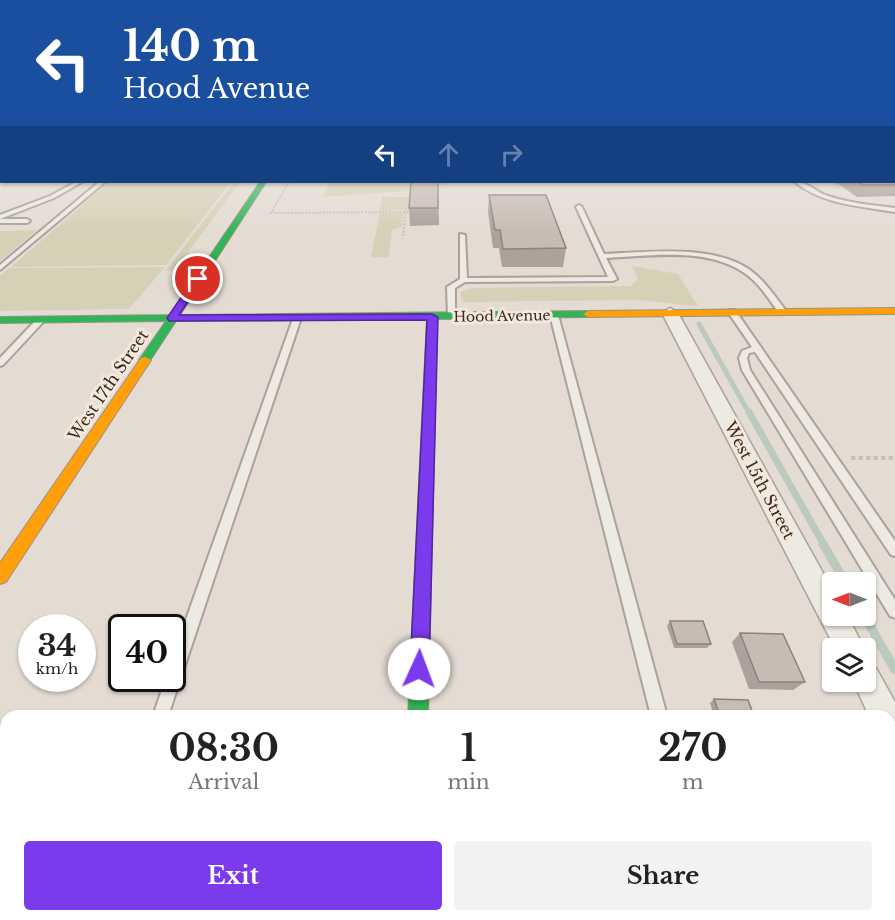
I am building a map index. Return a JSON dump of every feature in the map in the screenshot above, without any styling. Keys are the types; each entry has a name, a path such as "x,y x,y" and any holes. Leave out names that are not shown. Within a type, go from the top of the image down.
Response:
{"street":[{"name":"West 17th Street","path":"0,577 261,183"},
{"name":"Hood Avenue","path":"0,320 895,311"},
{"name":"West 15th Street","path":"670,313 845,638"},
{"path":"418,710 432,317"},
{"path":"873,692 883,710"}],"lane":[{"path":"0,219 78,183"},
{"path":"0,268 101,183"},
{"path":"799,183 828,199 895,210"},
{"path":"451,316 451,287 464,280 612,279 579,207"},
{"path":"0,219 27,221"},
{"path":"462,235 464,280"},
{"path":"602,256 688,255 714,258 745,270 755,278 783,312"},
{"path":"732,312 895,551"},
{"path":"554,315 657,710"},
{"path":"162,710 297,318"},
{"path":"0,363 41,320"},
{"path":"757,349 746,351 743,358 746,370 895,612"}],"path":[{"path":"288,183 271,213 409,212 410,205"},
{"path":"403,236 406,212"},
{"path":"831,457 895,458"}],"shaded area":[{"path":"108,183 230,183 166,265 11,267"},
{"path":"233,183 239,183 175,270 165,271"},
{"path":"330,183 448,183 423,190 323,197"},
{"path":"382,197 409,197 408,210 380,211"},
{"path":"380,213 404,213 402,227 392,230 389,257 371,257"},
{"path":"37,230 0,261 0,231"},
{"path":"632,266 678,274 698,306 638,300 463,302 460,294 462,291 473,288 630,286 638,279"},
{"path":"165,267 129,309 0,311 0,276 9,268"}],"building":[{"path":"411,183 438,183 438,208 409,208"},
{"path":"860,183 895,183 895,185 863,185"},
{"path":"489,195 546,195 566,248 503,249 500,230 495,230"},
{"path":"670,621 703,621 711,644 677,644"},
{"path":"740,633 783,634 805,682 759,682"},
{"path":"714,699 748,700 752,710 718,710"}],"waterway":[{"path":"699,324 749,413"},
{"path":"749,412 824,545"},
{"path":"823,544 839,572"},
{"path":"870,626 895,670"}],"traffic: fast":[{"path":"145,360 262,183"},
{"path":"0,320 588,314"},
{"path":"418,710 432,317"}],"traffic: slow":[{"path":"588,314 895,311"},
{"path":"0,577 145,360"}],"route":[{"path":"198,279 172,318 432,317 419,669"}]}
